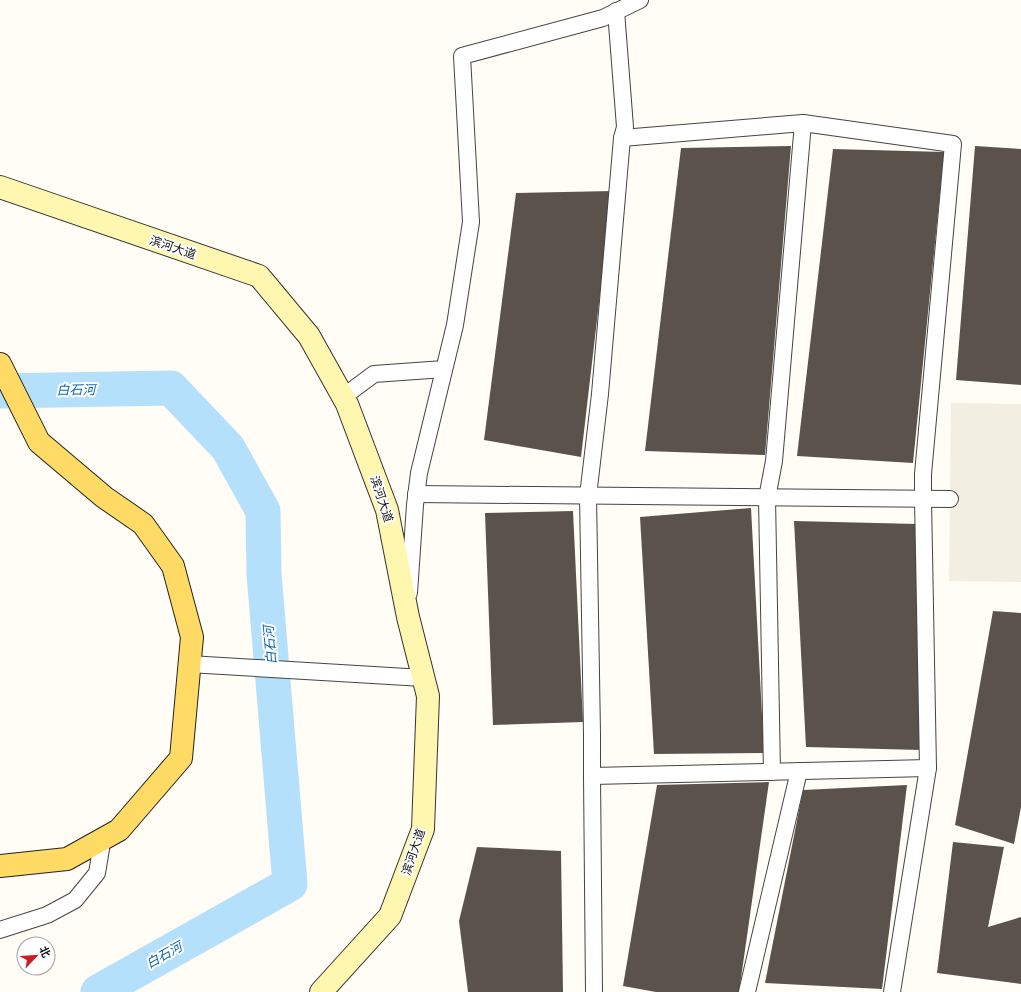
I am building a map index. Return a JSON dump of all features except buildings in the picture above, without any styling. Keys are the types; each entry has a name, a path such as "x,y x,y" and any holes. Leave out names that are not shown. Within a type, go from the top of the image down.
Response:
{"main road":[{"name":"滨河大道","path":"0,187 259,276 309,336 347,404 387,510 408,617 428,696 423,829 390,916 321,992"},
{"path":"0,364 39,442 104,497 143,524 173,566 192,636 180,758 119,830 67,859 0,866"}],"street":[{"path":"408,617 416,494 419,473 455,326 471,222 462,56 603,18 640,0"},
{"path":"594,992 588,496 600,394 622,138 626,127 616,12"},
{"path":"622,138 803,123 953,144 923,474 922,499 928,768 892,992"},
{"path":"772,772 767,498 774,462 803,123"},
{"path":"343,397 374,374 444,369"},
{"path":"416,494 950,499"},
{"path":"189,664 423,678"},
{"path":"592,776 928,768"},
{"path":"747,992 799,771"},
{"path":"0,930 47,915 75,900 97,873 101,840"}],"shaded area":[{"path":"951,403 1021,404 1021,582 949,581"}],"waterway":[{"name":"白石河","path":"0,391 171,388 228,448 263,511 264,574 290,884 98,992"}]}
